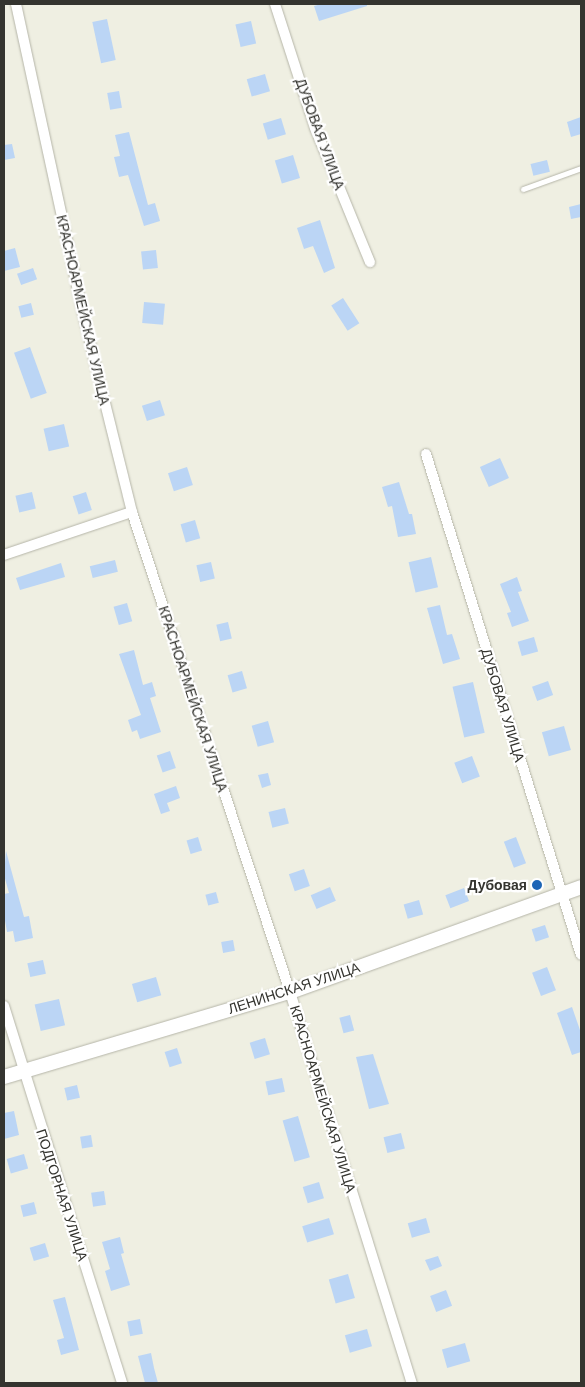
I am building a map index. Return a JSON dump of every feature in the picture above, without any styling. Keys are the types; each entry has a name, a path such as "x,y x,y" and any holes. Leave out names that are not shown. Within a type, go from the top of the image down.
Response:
{"main road":[{"name":"ЛЕНИНСКАЯ УЛИЦА","path":"4,1076 290,992 581,887"}],"street":[{"name":"КРАСНОАРМЕЙСКАЯ УЛИЦА","path":"16,4 83,314 132,512 290,992 412,1383"},
{"name":"ДУБОВАЯ УЛИЦА","path":"275,4 316,128 370,262"},
{"name":"ДУБОВАЯ УЛИЦА","path":"426,454 581,955"},
{"path":"4,555 132,512"},
{"name":"ПОДГОРНАЯ УЛИЦА","path":"4,1006 22,1071 122,1383"}],"lane":[{"path":"523,189 581,168"}],"building":[{"path":"321,4 367,4 367,6 319,21 314,6"},
{"path":"107,19 116,60 101,63 92,22"},
{"path":"251,21 256,43 241,47 235,25"},
{"path":"265,74 270,91 252,97 247,79"},
{"path":"119,91 122,108 110,110 107,93"},
{"path":"581,117 581,134 571,137 567,122"},
{"path":"281,118 286,134 268,140 263,124"},
{"path":"129,132 148,205 155,203 160,221 144,226 128,175 119,177 114,157 120,156 115,135"},
{"path":"12,144 15,158 4,160 4,145"},
{"path":"293,155 300,178 282,184 275,161"},
{"path":"547,160 550,172 533,176 531,164"},
{"path":"581,204 581,217 571,219 569,207"},
{"path":"320,220 335,268 324,273 313,246 304,249 297,228"},
{"path":"15,248 20,267 4,271 4,251"},
{"path":"156,250 158,268 143,269 141,252"},
{"path":"33,268 37,279 21,285 17,274"},
{"path":"343,298 359,323 348,331 331,306"},
{"path":"144,302 165,304 163,325 142,323"},
{"path":"31,303 34,315 21,318 18,306"},
{"path":"30,347 47,393 31,399 14,353"},
{"path":"160,400 165,415 147,421 142,406"},
{"path":"64,424 69,446 49,451 44,429"},
{"path":"500,458 509,478 489,487 480,467"},
{"path":"187,467 193,485 174,491 168,473"},
{"path":"399,482 409,514 412,514 416,534 398,537 392,506 388,507 382,487"},
{"path":"32,492 36,509 19,512 15,496"},
{"path":"86,492 92,510 79,514 73,496"},
{"path":"195,520 200,538 186,542 181,524"},
{"path":"431,557 438,587 416,592 409,562"},
{"path":"115,560 118,572 93,578 90,566"},
{"path":"211,562 215,579 200,582 196,565"},
{"path":"61,563 65,577 20,590 16,578"},
{"path":"517,577 522,591 518,592 529,621 512,627 507,613 511,612 500,584"},
{"path":"127,603 132,621 119,625 114,607"},
{"path":"440,605 447,635 452,634 460,659 443,664 427,608"},
{"path":"228,622 232,639 220,641 216,625"},
{"path":"534,637 538,651 522,656 518,642"},
{"path":"134,650 143,685 152,682 156,696 150,698 161,732 140,739 137,730 132,732 128,720 141,715 119,654"},
{"path":"242,671 247,688 233,692 228,675"},
{"path":"548,681 553,695 537,701 532,687"},
{"path":"473,682 485,733 464,737 453,687"},
{"path":"268,721 274,742 258,747 252,726"},
{"path":"564,726 571,750 549,756 542,732"},
{"path":"170,751 176,768 163,773 157,756"},
{"path":"472,756 480,777 462,783 454,763"},
{"path":"268,773 271,785 262,788 258,775"},
{"path":"176,786 180,798 167,803 170,811 161,814 154,794"},
{"path":"285,808 289,824 272,828 269,812"},
{"path":"198,837 202,850 191,854 187,841"},
{"path":"516,837 526,863 514,868 504,842"},
{"path":"6,851 24,917 29,916 33,938 15,942 13,931 7,932 4,915 4,894 9,893 4,875"},
{"path":"304,869 310,886 295,891 289,874"},
{"path":"330,887 336,901 317,909 311,895"},
{"path":"464,888 469,901 450,908 445,895"},
{"path":"216,892 219,903 208,905 205,895"},
{"path":"419,900 423,914 408,919 404,904"},
{"path":"545,925 549,937 536,942 532,929"},
{"path":"233,940 235,951 223,953 221,942"},
{"path":"43,960 46,974 30,977 27,963"},
{"path":"547,967 556,990 541,996 532,973"},
{"path":"156,977 161,995 137,1002 132,984"},
{"path":"59,999 65,1025 41,1031 35,1005"},
{"path":"572,1007 581,1033 581,1052 572,1055 557,1013"},
{"path":"350,1015 354,1030 344,1033 339,1018"},
{"path":"265,1038 270,1054 255,1059 250,1043"},
{"path":"177,1048 182,1063 170,1067 165,1052"},
{"path":"373,1054 389,1104 369,1109 356,1057"},
{"path":"282,1078 285,1092 268,1095 265,1082"},
{"path":"77,1085 80,1098 67,1101 64,1088"},
{"path":"14,1111 19,1135 4,1139 4,1113"},
{"path":"298,1116 310,1157 294,1162 283,1120"},
{"path":"401,1133 405,1149 387,1153 384,1137"},
{"path":"91,1135 93,1147 82,1149 80,1137"},
{"path":"24,1154 28,1168 11,1173 7,1159"},
{"path":"319,1182 324,1198 308,1203 303,1187"},
{"path":"104,1191 106,1205 93,1207 91,1193"},
{"path":"34,1202 37,1214 23,1217 20,1205"},
{"path":"329,1218 334,1234 307,1242 302,1226"},
{"path":"426,1218 430,1232 412,1238 408,1223"},
{"path":"120,1237 124,1253 121,1254 130,1285 111,1291 105,1271 110,1269 102,1242"},
{"path":"45,1243 49,1256 34,1261 30,1248"},
{"path":"438,1256 442,1266 430,1271 425,1260"},
{"path":"348,1274 355,1298 336,1304 329,1280"},
{"path":"446,1290 452,1306 436,1312 430,1296"},
{"path":"65,1297 79,1350 61,1355 57,1340 64,1338 53,1300"},
{"path":"140,1319 143,1334 130,1336 127,1321"},
{"path":"367,1329 372,1346 350,1353 345,1335"},
{"path":"465,1343 470,1361 447,1368 442,1350"},
{"path":"151,1353 158,1383 145,1383 138,1356"}],"place":[{"name":"Дубовая","path":"537,885"}]}
